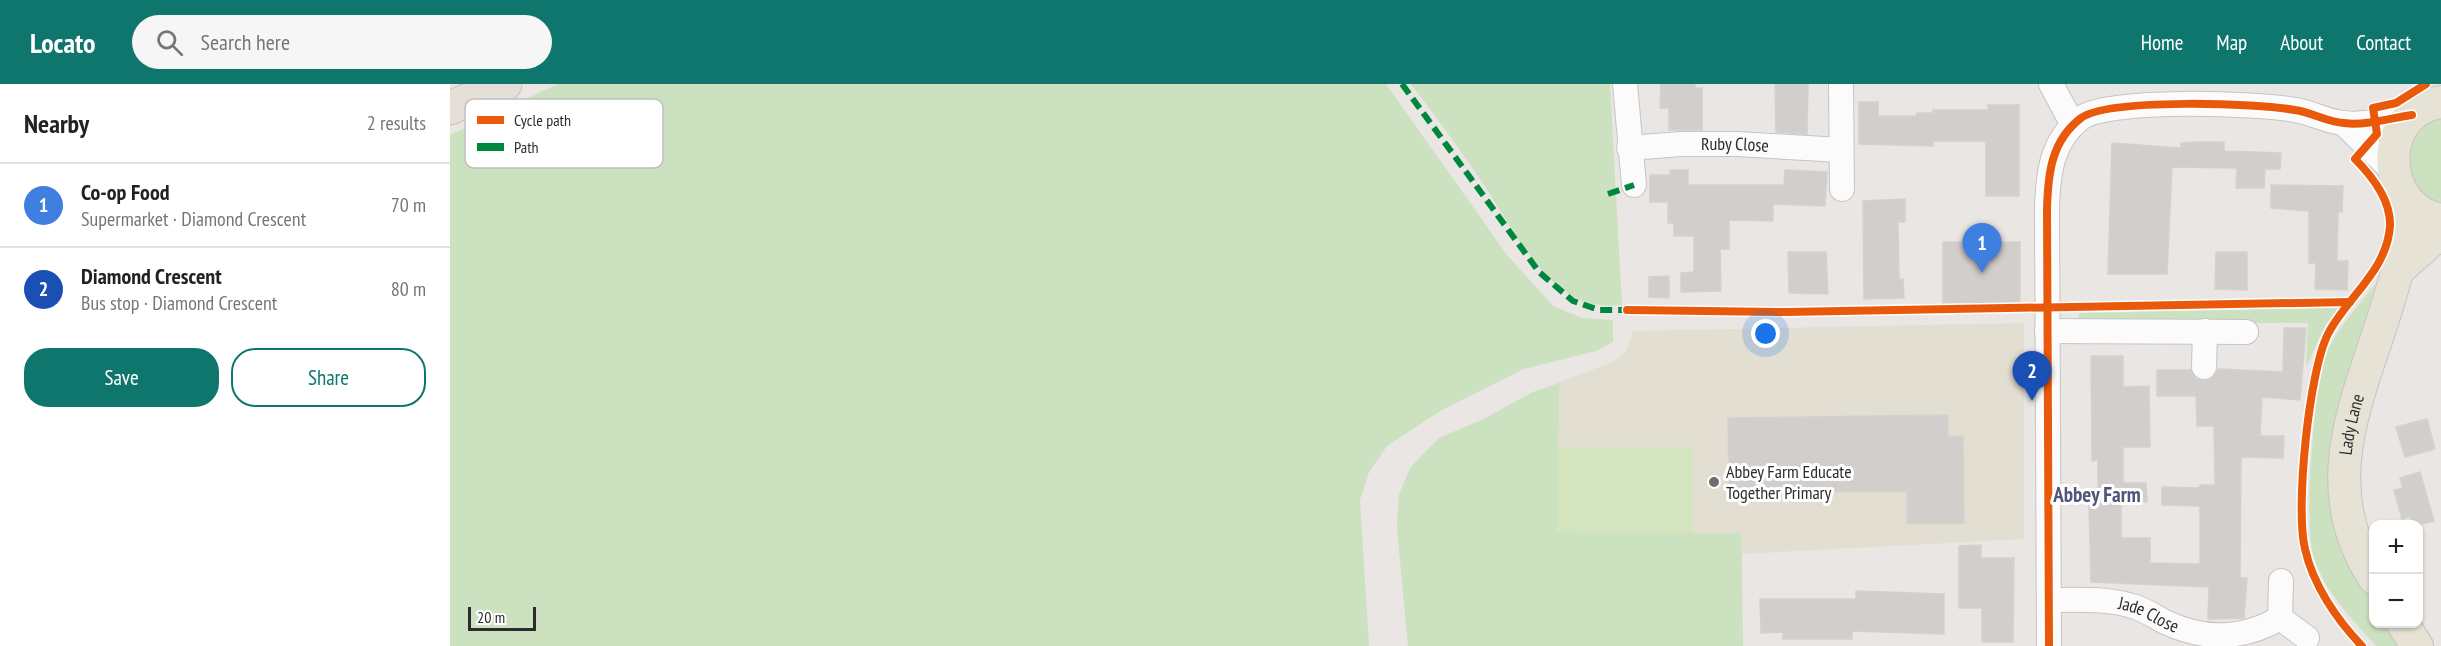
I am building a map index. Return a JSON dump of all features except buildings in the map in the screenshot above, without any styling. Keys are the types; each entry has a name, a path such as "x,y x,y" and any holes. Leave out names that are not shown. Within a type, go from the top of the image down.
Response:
{"highway":[{"path":"471,99 505,84"},
{"path":"450,108 465,101"}],"main road":[{"name":"Lady Lane","path":"2371,574 2356,549 2347,519 2343,498 2345,454 2355,405 2397,271 2399,185 2396,143 2433,104"},
{"path":"2399,185 2418,212 2441,220"},
{"path":"2397,271 2441,232"},
{"path":"2406,628 2417,646"}],"street":[{"path":"1625,84 1634,185"},
{"path":"1841,84 1842,189"},
{"path":"2051,84 2073,125"},
{"path":"2049,646 2047,331 2050,165 2062,139 2083,117 2108,109 2180,106 2295,110 2344,124 2433,104"},
{"path":"2344,124 2399,185"},
{"name":"Ruby Close","path":"1629,148 1681,144 1726,144 1841,150"},
{"path":"2047,331 2246,332"},
{"path":"2204,367 2205,331"},
{"path":"2281,581 2280,618 2307,638"},
{"name":"Jade Close","path":"2049,600 2119,603 2144,610 2182,629 2211,635 2242,635 2280,618"}],"shaded area":[{"name":"Abbey Farm Educate Together Primary","path":"2024,323 2024,539 1742,554 1743,646 1408,646 1397,527 1399,495 1410,468 1439,438 1484,419 1533,392 1613,362 1626,352 1633,331"}],"green space":[{"path":"558,84 1386,84 1507,255 1553,306 1582,318 1613,320 1613,342 1596,351 1524,369 1440,411 1387,446 1369,472 1360,500 1369,646 450,646 450,135 465,128 465,168 663,168 663,99 526,99"},
{"path":"1411,84 1610,84 1622,305 1598,305 1580,300 1547,276 1524,248 1468,161"},
{"path":"2441,112 2441,207 2413,188 2405,146 2434,114"},
{"path":"2376,283 2337,415 2330,457 2339,518 2369,581 2369,628 2390,628 2401,646 2376,646 2332,594 2314,557 2311,540 2310,489 2317,399 2325,358 2341,328"},
{"path":"2339,308 2326,324 2306,367 2308,323 2079,323 2079,313"},
{"path":"1559,384 1557,532 1741,533 1743,646 1408,646 1397,527 1399,495 1410,468 1439,438 1484,419 1533,392"},
{"path":"1557,447 1693,447 1693,533 1557,532"}],"marked path":[{"path":"1402,84 1539,272 1573,301 1599,310 1627,310"},
{"path":"1608,194 1634,185"}],"cycle path":[{"path":"2362,646 2327,601 2314,576 2305,549 2302,504 2306,440 2315,378 2328,334 2382,257 2390,226 2384,198 2374,181 2355,159 2377,134 2373,108 2396,103 2426,84"},
{"path":"2049,646 2047,209 2050,171 2063,137 2081,118 2097,112 2121,107 2151,105 2250,105 2301,111 2331,121 2352,124 2412,115"},
{"path":"1627,310 1787,312 2350,302"}],"place":[{"name":"Co-op Food","path":"1982,273"},
{"name":"Diamond Crescent","path":"2032,401"},
{"name":"Abbey Farm Educate Together Primary","path":"1714,482"}],"district":[{"name":"Abbey Farm","path":"2097,495"}]}
